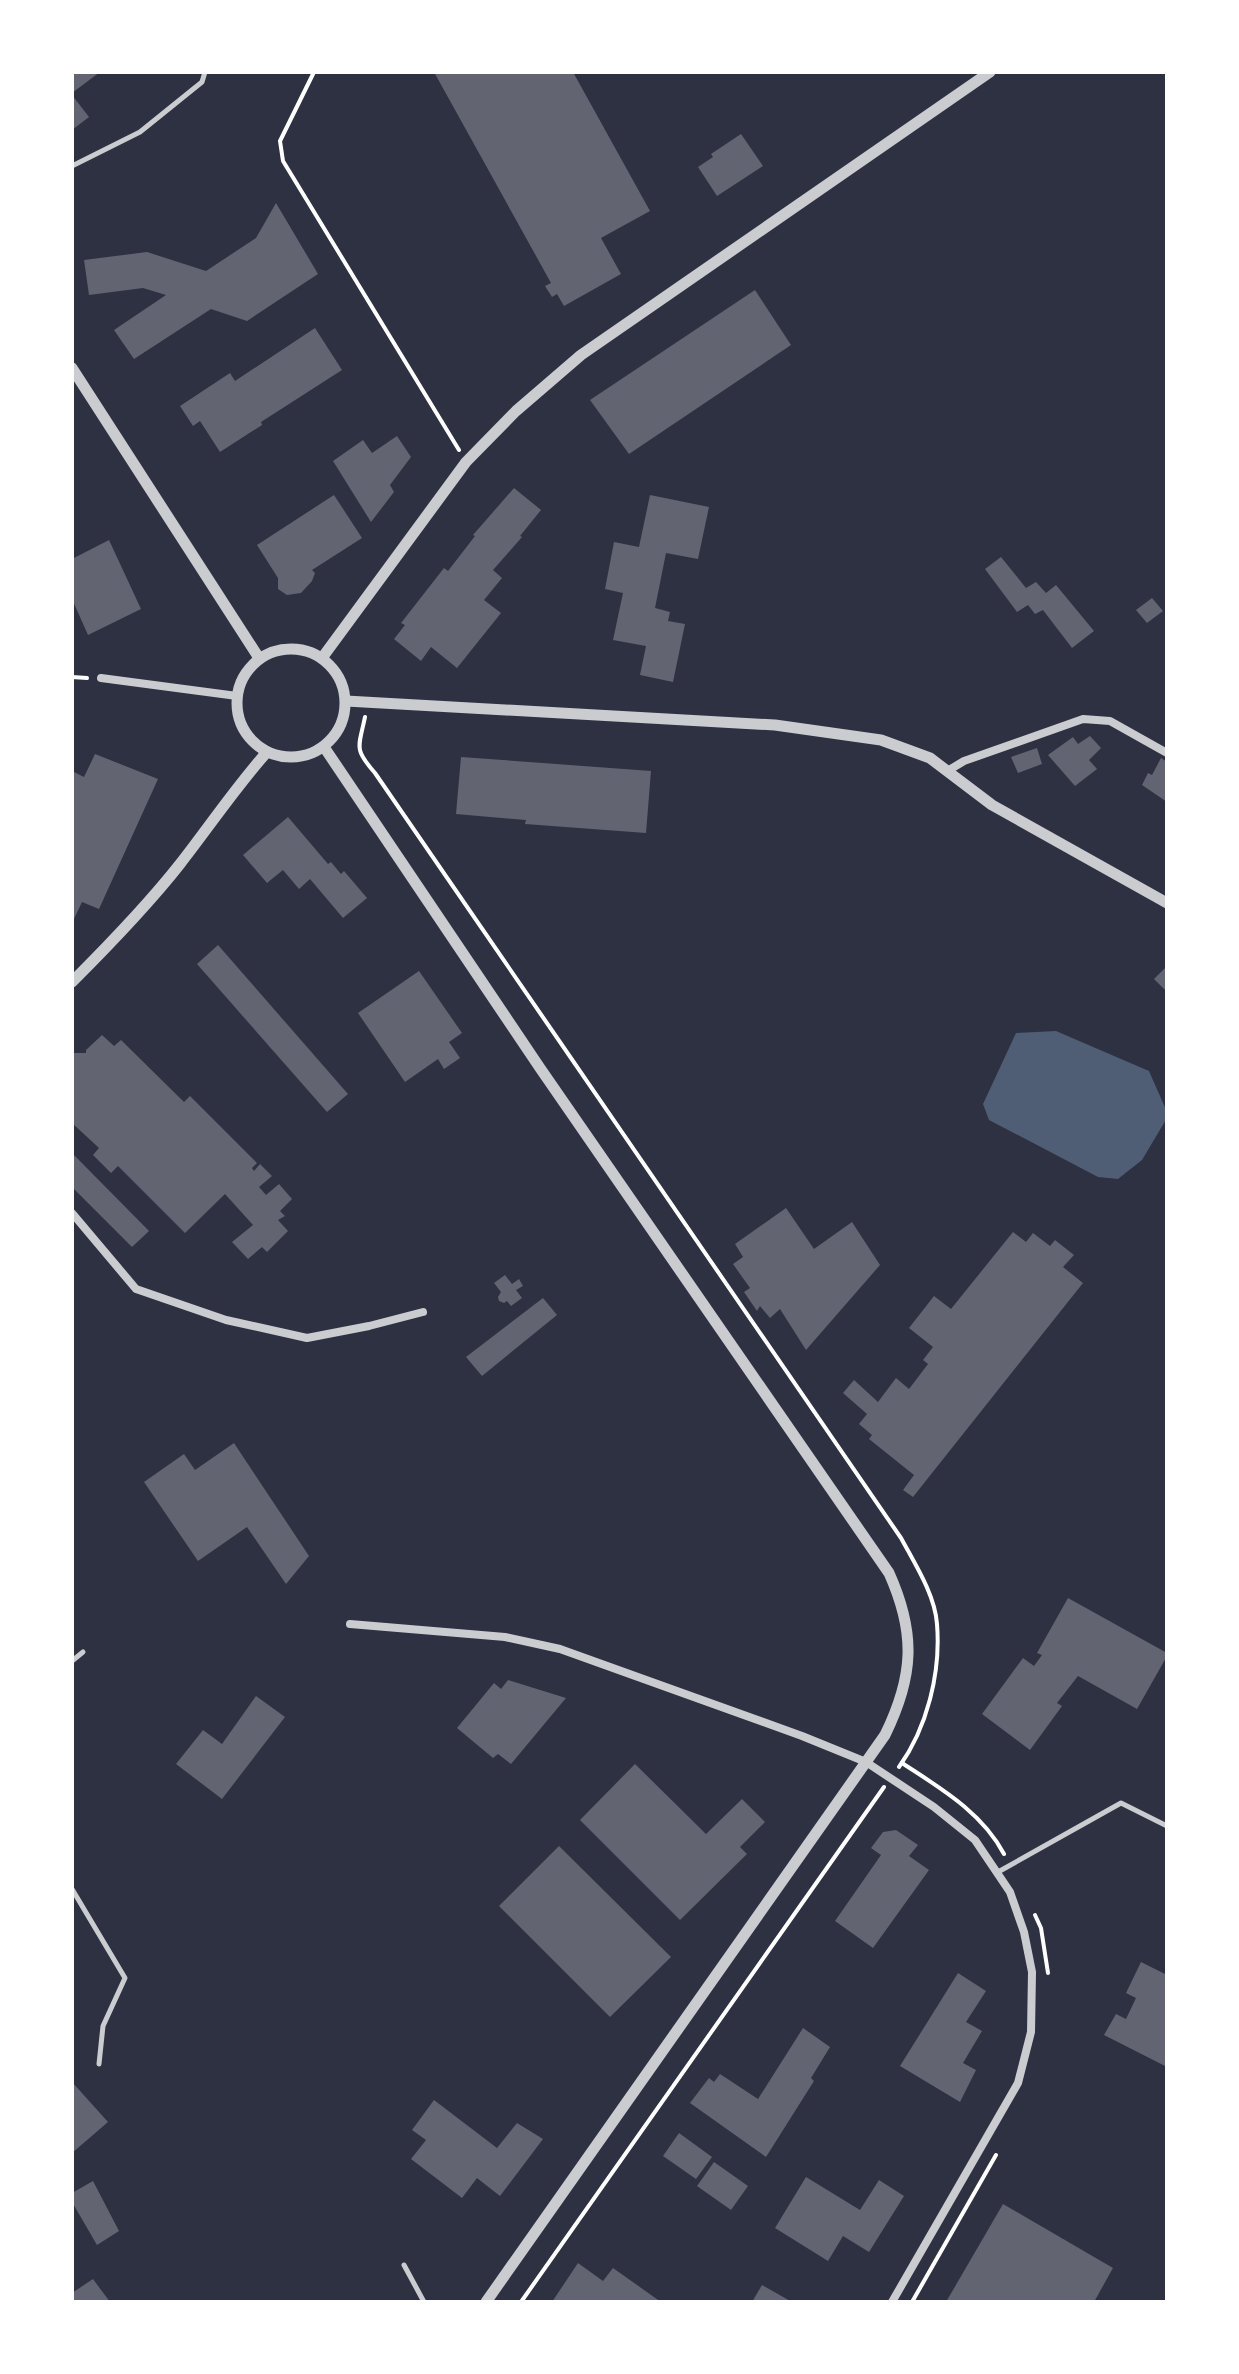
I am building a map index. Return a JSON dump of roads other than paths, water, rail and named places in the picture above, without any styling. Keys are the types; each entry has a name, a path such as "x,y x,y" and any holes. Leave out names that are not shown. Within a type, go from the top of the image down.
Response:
{"street":[{"path":"322,658 466,462 516,411 581,355 990,72"},
{"path":"72,368 259,658"},
{"path":"276,651 308,651 322,658 343,685 346,701 341,727 324,747 311,754 296,758 267,752 246,735 237,709 241,680 259,658 276,651"},
{"path":"101,678 237,696"},
{"path":"346,701 775,725 881,740 909,748 949,770 992,805 1167,903"},
{"path":"949,770 964,761 1083,719 1110,721 1167,753"},
{"path":"324,747 540,1068 889,1573 902,1602 910,1641 906,1682 896,1712 866,1762 486,2302"},
{"path":"72,982 120,934 267,752"},
{"path":"72,1213 136,1289 226,1320 307,1338 423,1312"},
{"path":"350,1624 505,1637 560,1649 866,1762 934,1807 975,1840 1010,1892 1024,1932 1032,1972 1031,2032 1018,2083 892,2302"}],"lane":[{"path":"72,166 140,132 202,82 205,72"},
{"path":"72,1661 83,1652"},
{"path":"997,1873 1121,1803 1167,1826"},
{"path":"72,1889 125,1978 103,2026 99,2064"},
{"path":"404,2265 424,2302"}],"water":[{"path":"1056,1031 1149,1071 1167,1112 1167,1118 1142,1160 1118,1179 1098,1177 989,1120 983,1104 1016,1033"}]}
